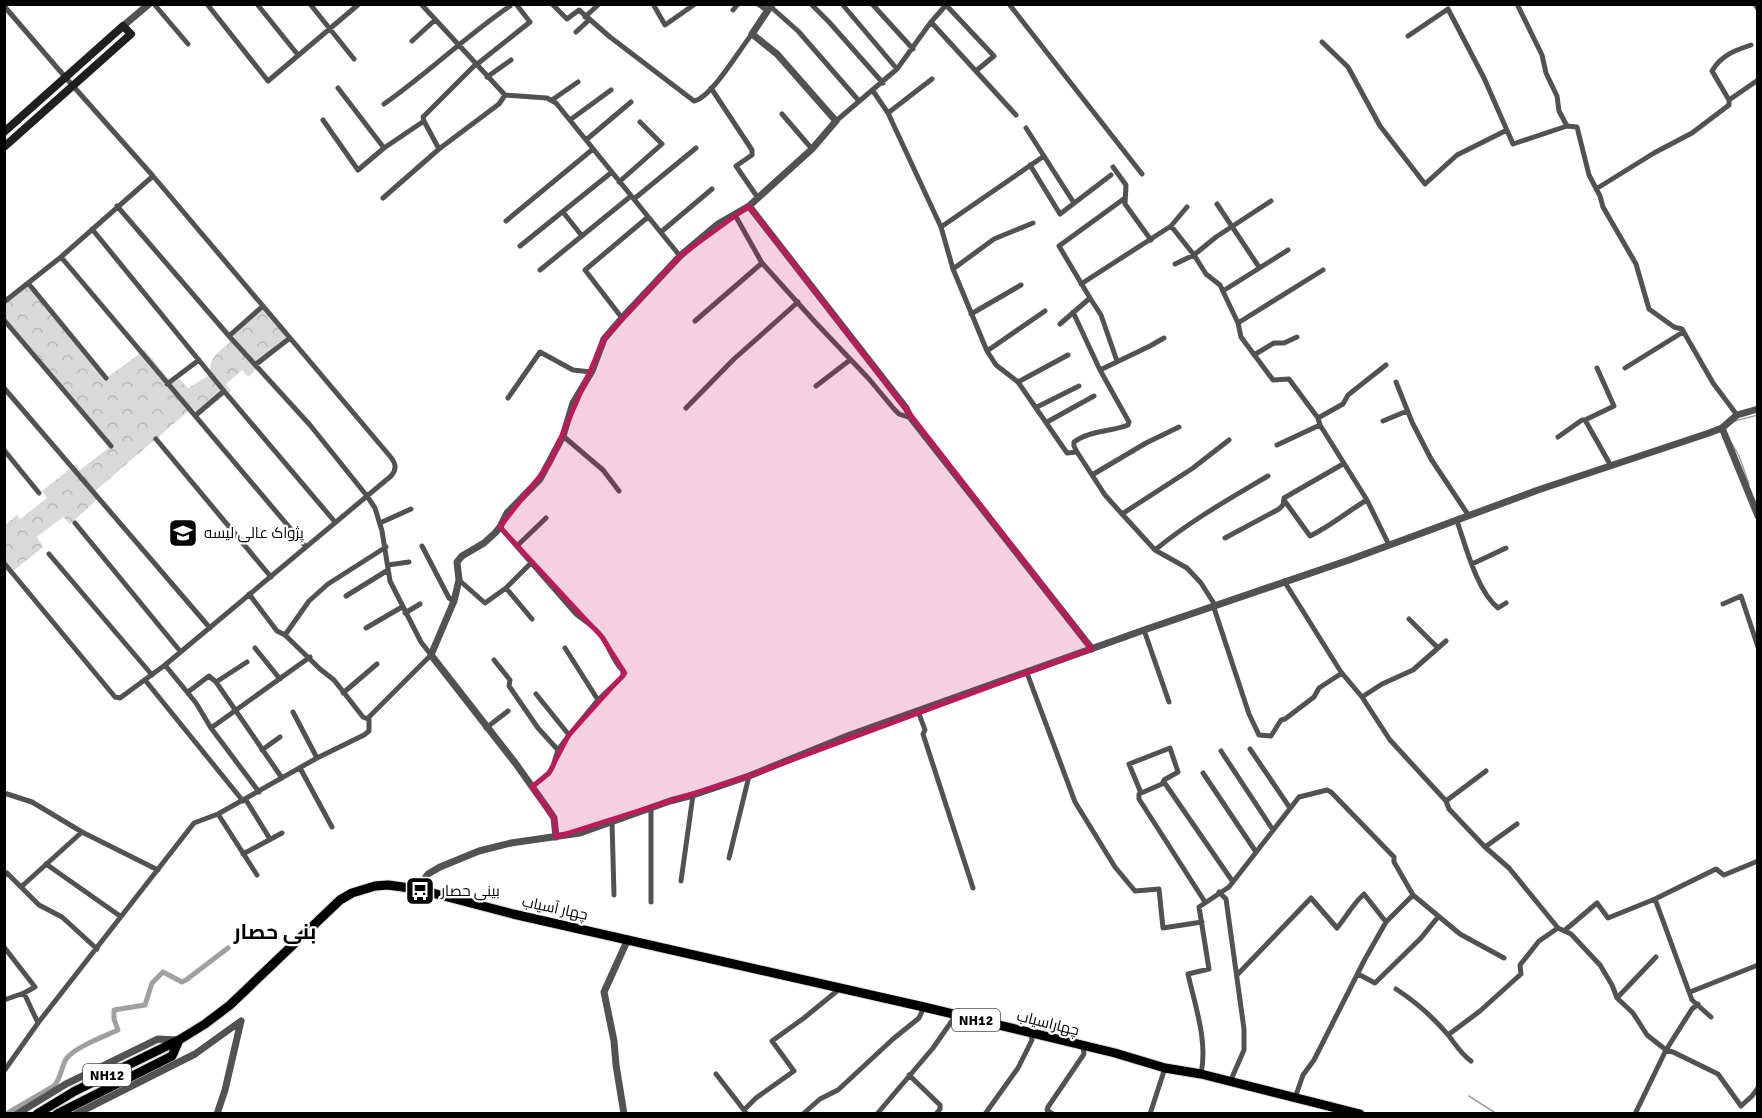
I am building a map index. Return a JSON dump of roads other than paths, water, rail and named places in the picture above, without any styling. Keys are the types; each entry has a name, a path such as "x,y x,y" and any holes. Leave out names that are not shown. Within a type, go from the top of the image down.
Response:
{"highway":[{"name":"چهار آسیاب","path":"37,1113 206,1024 230,1005 340,900 352,893 375,886 388,885 417,889 513,914 729,963"},
{"name":"چهاراسیاب","path":"729,963 924,1007 1114,1053 1165,1068 1201,1074 1360,1113"},
{"path":"174,1060 179,1040"},
{"name":"NH12","path":"57,1113 174,1060"}],"main road":[{"path":"4,132 123,26 131,34 4,147"}],"street":[{"path":"123,26 152,4 188,44"},
{"path":"207,4 268,81 359,4"},
{"path":"257,4 298,55"},
{"path":"310,4 354,59"},
{"path":"552,4 567,19 578,10 694,101 699,100 711,88 770,7"},
{"path":"576,32 599,4"},
{"path":"653,4 665,25 695,4"},
{"path":"733,10 738,4"},
{"path":"758,4 770,7 798,31 858,101"},
{"path":"811,4 883,83"},
{"path":"843,4 897,69"},
{"path":"1009,4 1142,174"},
{"path":"1517,4 1542,55 1546,73 1557,96 1559,111 1567,126"},
{"path":"1755,4 1758,9"},
{"path":"423,5 505,95 552,100 578,82"},
{"path":"384,104 416,82 482,25 513,5 530,22 476,65 423,117 439,149"},
{"path":"873,5 913,49"},
{"path":"368,719 383,701 431,655 454,601 459,580 457,566 459,558 484,543 501,527 507,513 540,479 563,436 573,403 591,372 604,339 680,256 718,224 749,206 812,149 836,120 883,83 897,69 946,5 994,56 976,71"},
{"path":"4,6 153,176 395,463 395,472 392,476 152,675 117,698 4,563"},
{"path":"1408,36 1448,9 1484,78 1514,144 1567,126 1577,126 1586,164 1603,207 1636,264 1649,309 1674,327 1682,329 1713,383 1737,415"},
{"path":"412,41 435,20"},
{"path":"932,22 1016,115"},
{"path":"752,34 777,54 836,120"},
{"path":"1322,42 1347,67 1380,126 1425,184 1456,155 1507,130"},
{"path":"1596,189 1654,153 1692,133 1729,105 1729,100 1712,71 1715,65 1731,51 1751,45"},
{"path":"487,77 512,60"},
{"path":"888,113 932,79"},
{"path":"1729,100 1758,80"},
{"path":"338,88 384,148"},
{"path":"711,88 752,150 752,155 736,166 758,198"},
{"path":"570,120 611,90"},
{"path":"873,91 888,113 941,227 953,269 987,351 996,365 1018,382 1067,453 1077,452"},
{"path":"383,198 439,149 499,104 505,95"},
{"path":"552,100 680,256"},
{"path":"586,140 632,102"},
{"path":"782,114 812,149"},
{"path":"323,120 358,170 384,148 424,122"},
{"path":"620,182 662,144 640,123"},
{"path":"1026,128 1074,203"},
{"path":"540,270 696,148"},
{"path":"506,221 593,149"},
{"path":"941,227 1044,156"},
{"path":"1030,165 1060,214 1111,176"},
{"path":"1113,167 1126,185 1125,204 1151,240"},
{"path":"520,246 612,172"},
{"path":"4,302 153,176"},
{"path":"661,232 712,189"},
{"path":"1117,361 1101,315 1059,246 1125,198"},
{"path":"1174,264 1194,255 1271,201"},
{"path":"1217,204 1259,267"},
{"path":"117,206 229,336 310,425 368,496 380,523 386,547 390,581 421,642 554,818 556,837"},
{"path":"749,206 906,408 911,418 1092,648"},
{"path":"1081,284 1171,226 1187,207"},
{"path":"563,212 582,236"},
{"path":"735,215 762,263 899,414 911,418"},
{"path":"622,318 585,270 648,217"},
{"path":"953,269 994,239 1033,223"},
{"path":"1171,226 1206,274 1220,285 1238,323 1241,337 1273,380 1289,380 1318,418 1343,464 1367,500 1389,545"},
{"path":"92,229 224,391 335,522"},
{"path":"1223,291 1288,250"},
{"path":"61,256 306,547"},
{"path":"695,321 762,263"},
{"path":"1238,323 1323,270"},
{"path":"28,283 106,378"},
{"path":"971,314 1021,285"},
{"path":"1060,324 1090,298"},
{"path":"686,408 734,359 798,303"},
{"path":"229,336 263,306"},
{"path":"987,351 1045,310"},
{"path":"1073,312 1100,370 1129,422 1128,425 1079,439 1074,442 1074,446 1092,476 1155,550 1187,568 1201,583 1214,605 1249,714 1259,735 1271,736 1281,720 1314,697 1319,688 1342,673"},
{"path":"4,320 111,446"},
{"path":"1626,368 1683,332"},
{"path":"1254,355 1274,343 1284,343 1297,337"},
{"path":"255,365 290,338"},
{"path":"1100,370 1164,338"},
{"path":"508,398 540,352 573,370 591,372"},
{"path":"1018,382 1068,355"},
{"path":"167,384 199,360"},
{"path":"816,386 850,360"},
{"path":"1318,418 1343,404 1348,395 1386,365"},
{"path":"1558,437 1582,420 1614,406 1597,368"},
{"path":"1396,382 1407,411 1431,459 1469,516"},
{"path":"1037,407 1079,386"},
{"path":"4,388 210,628"},
{"path":"196,415 224,391"},
{"path":"1047,422 1094,396"},
{"path":"417,889 428,874 468,855 494,846 580,833 749,776 843,738 1092,648 1457,521 1538,490 1722,428 1737,415 1758,409"},
{"path":"1383,421 1407,411"},
{"path":"1585,420 1611,466"},
{"path":"1276,445 1320,425"},
{"path":"1092,476 1146,443 1179,427"},
{"path":"1722,428 1758,516"},
{"path":"563,436 603,470 619,491"},
{"path":"156,439 271,577"},
{"path":"1122,514 1193,468 1229,440"},
{"path":"4,450 39,493"},
{"path":"1283,499 1343,464"},
{"path":"1155,550 1178,531 1268,476"},
{"path":"1283,499 1310,536 1367,500"},
{"path":"1225,538 1279,509 1283,505 1283,499"},
{"path":"380,523 411,509"},
{"path":"518,545 546,518"},
{"path":"1457,521 1486,595 1495,607 1501,608 1506,603"},
{"path":"75,524 180,651"},
{"path":"501,527 576,614 587,621 602,637 615,662 623,671 623,676 598,700 558,750 549,773 532,787"},
{"path":"422,546 449,598 454,601"},
{"path":"285,635 309,601 328,584 386,547"},
{"path":"1472,564 1506,548"},
{"path":"49,554 152,675"},
{"path":"346,596 388,567 409,562"},
{"path":"459,580 485,603 506,588 532,562"},
{"path":"1284,581 1342,673 1362,697 1390,740 1446,801 1449,809 1485,847 1509,868 1561,929 1571,934 1600,965 1617,998 1633,1013 1647,1035 1666,1050 1718,1074 1741,1106 1758,1088"},
{"path":"506,588 532,619"},
{"path":"249,594 276,632 285,635 310,657 334,680 363,717 368,719"},
{"path":"1723,604 1741,596 1757,643"},
{"path":"366,628 420,604"},
{"path":"1409,619 1438,648"},
{"path":"1144,630 1169,702"},
{"path":"1362,697 1382,684 1413,670 1446,641"},
{"path":"255,648 280,679"},
{"path":"565,648 598,700"},
{"path":"211,728 310,657"},
{"path":"494,660 510,680 509,686 538,728 558,750"},
{"path":"216,682 247,662"},
{"path":"165,664 188,692 211,728 259,792"},
{"path":"343,693 377,664"},
{"path":"1027,673 1075,802 1115,867 1135,891 1159,889 1163,927 1202,922"},
{"path":"188,692 209,676 216,682 282,778"},
{"path":"145,680 244,800 270,839"},
{"path":"537,694 569,735"},
{"path":"486,728 508,711"},
{"path":"918,711 924,730 923,734 973,888"},
{"path":"293,712 317,758"},
{"path":"4,1071 38,1023 194,823 219,814 317,758 364,735 370,727 368,719"},
{"path":"262,750 280,737"},
{"path":"1141,793 1129,764 1170,748 1178,772 1164,782 1139,794 1138,799 1205,902"},
{"path":"1250,748 1290,808"},
{"path":"1221,752 1273,830"},
{"path":"300,768 332,827"},
{"path":"1446,801 1486,771"},
{"path":"1203,773 1256,852"},
{"path":"729,858 749,776"},
{"path":"1164,782 1233,882"},
{"path":"1201,1074 1202,1036 1188,974 1209,969 1198,907 1233,882 1299,797 1327,790 1331,792 1394,857 1394,862 1413,895 1460,934 1504,958"},
{"path":"4,793 32,802 82,832 158,870"},
{"path":"681,881 693,795"},
{"path":"651,809 651,902"},
{"path":"219,814 257,875"},
{"path":"612,822 614,895"},
{"path":"1485,847 1517,824"},
{"path":"21,887 82,832"},
{"path":"243,854 282,832"},
{"path":"1448,1035 1480,1011 1521,974 1520,965 1539,941 1561,929 1598,903 1608,918 1655,899 1716,869 1724,875 1758,861"},
{"path":"46,864 120,916"},
{"path":"4,876 7,873 39,905 62,917 97,949"},
{"path":"1219,892 1226,898 1244,1029 1244,1050 1230,1082"},
{"path":"1237,975 1311,898 1336,927 1348,914 1351,906 1364,894 1386,922"},
{"path":"1295,1098 1303,1075 1314,1060 1386,922 1413,895"},
{"path":"1655,899 1692,1000 1711,1017"},
{"path":"1358,974 1375,983 1438,917"},
{"path":"624,1113 614,1041 604,993 628,939"},
{"path":"4,947 34,987 4,1000"},
{"path":"1617,998 1656,957"},
{"path":"1689,992 1758,965"},
{"path":"716,1074 746,1112 756,1098 794,1071 772,1041 837,991 838,987"},
{"path":"1396,989 1414,1001 1471,1061"},
{"path":"24,993 38,1023"},
{"path":"1635,1113 1666,1050 1692,1009 1698,1004"},
{"path":"803,1113 820,1099 838,1090 919,1018 924,1007"},
{"path":"877,1113 933,1048 956,1015"},
{"path":"76,1113 174,1060 195,1054 241,1021 225,1090 217,1113"},
{"path":"985,1113 1018,1068 1032,1040 1031,1034"},
{"path":"17,1113 66,1084 158,1039 179,1040"},
{"path":"1053,1113 1047,1110 1048,1107 1084,1053 1083,1047"},
{"path":"1150,1113 1165,1068"},
{"path":"909,1075 940,1105 936,1113"}],"waterway":[{"path":"1735,421 1758,415"},
{"path":"1731,442 1739,456 1749,484"},
{"path":"6,1114 54,1086 66,1059 76,1050 118,1030 114,1010 145,1005 152,983 163,972 182,982 228,948"},
{"path":"1469,1096 1497,1114"}],"place":[{"name":"پژواک عالی لیسه","path":"183,533"},
{"name":"بینی حصار","path":"420,891"}],"district":[{"name":"بنی حصار","path":"275,932"}]}
